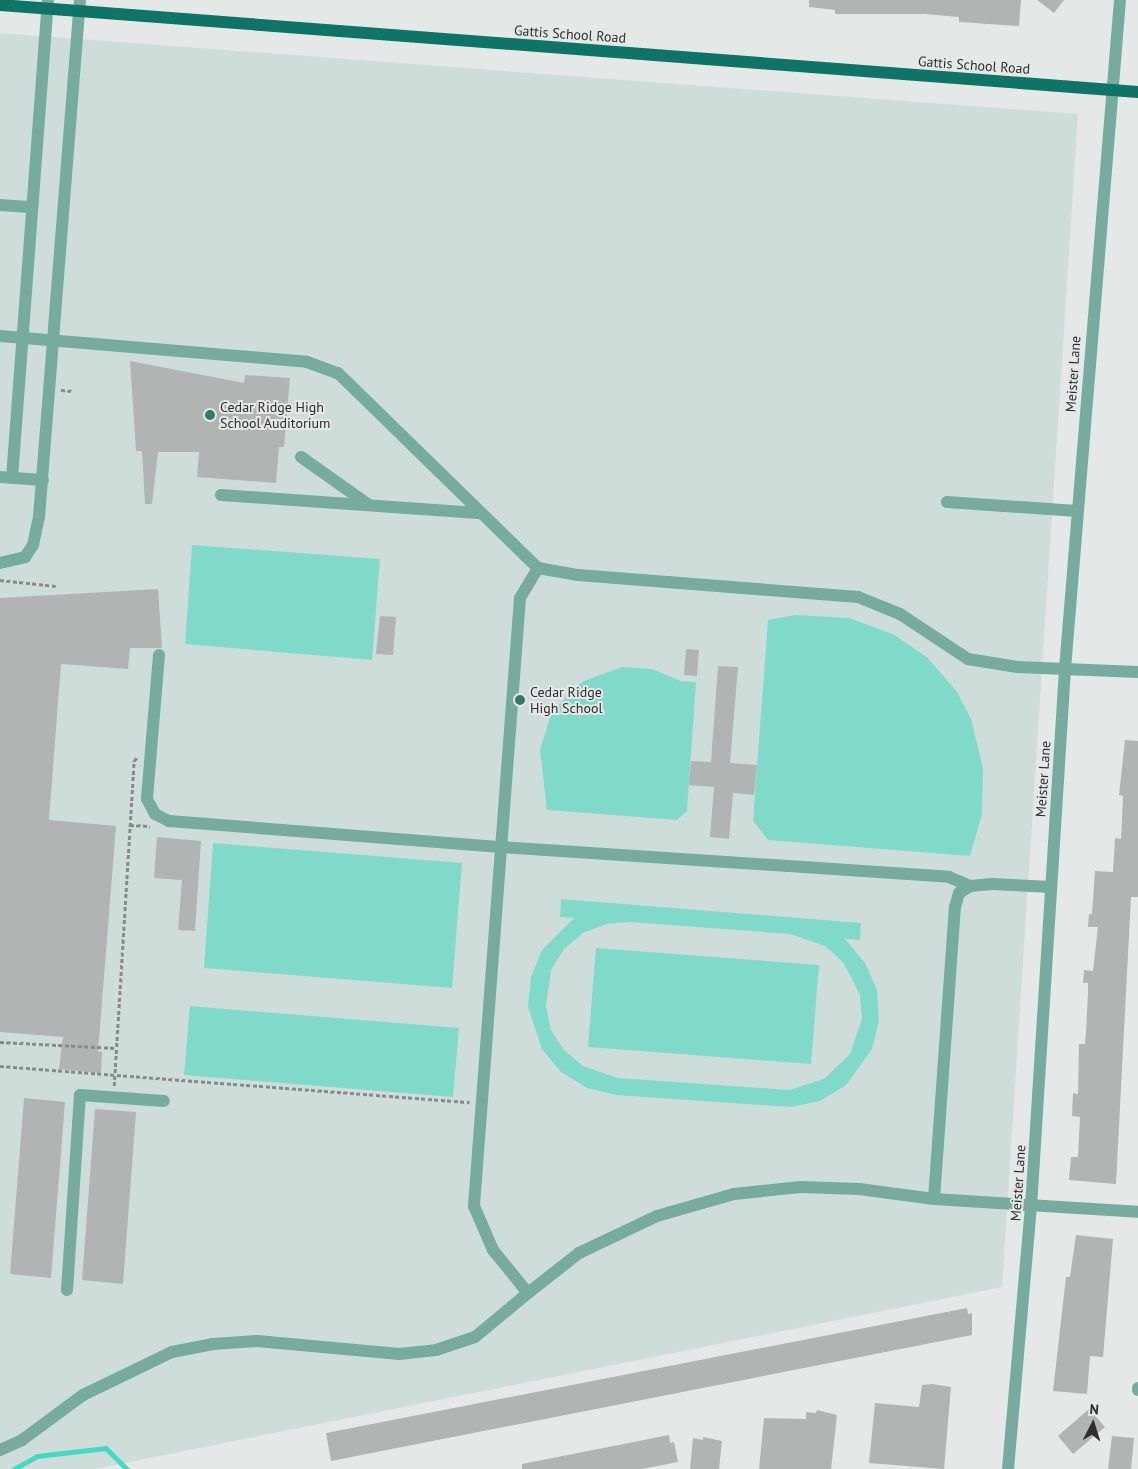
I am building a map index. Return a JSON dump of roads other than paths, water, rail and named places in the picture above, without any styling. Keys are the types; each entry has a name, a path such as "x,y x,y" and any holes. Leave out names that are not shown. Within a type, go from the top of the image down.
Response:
{"main road":[{"name":"Gattis School Road","path":"0,5 47,4 80,6 1138,92"}],"street":[{"name":"Meister Lane","path":"1008,1469 1031,1207 1065,669 1077,510 1120,0"},
{"path":"43,480 6,477 22,337 47,4"},
{"path":"0,563 25,557 33,545 43,480 80,6"},
{"path":"0,205 32,207"},
{"path":"0,336 307,362 338,373 538,568 578,575 858,597 900,614 968,659 1065,669 1138,672"},
{"path":"302,457 369,506"},
{"path":"221,495 481,513"},
{"path":"947,502 1077,510"},
{"path":"528,1293 493,1250 474,1206 520,598 538,568"},
{"path":"159,655 147,799 155,814 169,821 501,847 949,877 970,886 1051,886"},
{"path":"934,1200 955,907 959,893 970,886"},
{"path":"67,1290 80,1094 164,1102"},
{"path":"0,1450 22,1440 83,1395 172,1352 213,1344 257,1341 400,1354 436,1350 475,1338 528,1293 588,1249 656,1216 734,1194 802,1187 859,1189 934,1200 1138,1212"}],"waterway":[{"path":"14,1469 37,1456 106,1448 127,1469"}],"place":[{"name":"Cedar Ridge High School Auditorium","path":"210,415"},
{"name":"Cedar Ridge High School","path":"520,700"}]}
